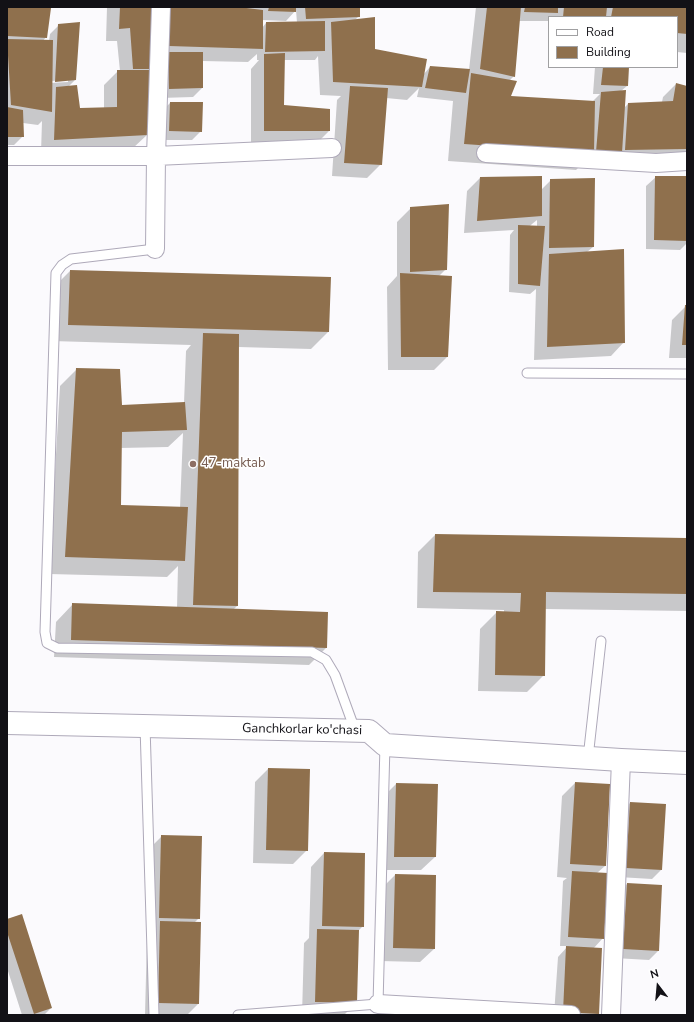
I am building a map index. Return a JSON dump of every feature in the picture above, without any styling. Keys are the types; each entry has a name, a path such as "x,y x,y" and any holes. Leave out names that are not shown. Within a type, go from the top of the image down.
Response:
{"street":[{"path":"155,249 156,156 161,7"},
{"path":"7,156 156,156 332,148"},
{"path":"486,153 656,162 687,161"},
{"name":"Ganchkorlar ko'chasi","path":"7,723 356,731 369,732 385,745"},
{"path":"385,745 621,760 687,762"},
{"path":"611,1015 621,760"},
{"path":"378,1004 571,1015"}],"lane":[{"path":"155,249 71,260 62,265 56,273 45,632 47,643 57,648 312,652 326,660 335,675 356,731"},
{"path":"528,373 687,374"},
{"path":"588,758 601,641"},
{"path":"145,726 154,1015"},
{"path":"238,1015 378,1004 385,745"}],"building":[{"path":"7,7 51,8 47,38 7,36"},
{"path":"120,7 157,7 156,69 133,69 130,28 119,29"},
{"path":"169,7 238,7 263,10 263,49 169,46"},
{"path":"269,7 296,7 296,12 268,11"},
{"path":"305,7 360,7 360,17 306,19"},
{"path":"487,7 521,7 515,77 480,69"},
{"path":"525,7 558,7 558,13 524,12"},
{"path":"564,7 607,7 606,16 563,16"},
{"path":"613,7 687,7 687,34 678,33 678,16 611,16"},
{"path":"375,17 375,49 427,59 422,87 333,82 331,22"},
{"path":"325,21 325,51 265,52 266,22"},
{"path":"80,22 76,80 55,82 58,24"},
{"path":"7,39 53,40 52,112 11,105"},
{"path":"168,52 203,52 203,88 169,89"},
{"path":"285,53 284,105 330,109 330,131 264,131 264,54"},
{"path":"430,66 470,69 466,93 425,88"},
{"path":"603,68 629,68 628,86 601,85"},
{"path":"117,70 150,70 148,135 54,140 56,87 77,85 80,108 117,107"},
{"path":"471,73 517,81 511,96 595,101 594,153 464,144"},
{"path":"676,83 687,86 687,149 625,150 628,103 673,101"},
{"path":"350,86 388,88 382,165 344,163"},
{"path":"626,90 622,153 596,152 601,92"},
{"path":"170,102 203,102 202,132 169,131"},
{"path":"7,107 23,110 24,137 7,137"},
{"path":"542,176 542,216 477,221 480,177"},
{"path":"655,176 687,176 687,241 654,240"},
{"path":"595,178 594,247 549,248 550,179"},
{"path":"449,204 447,270 410,272 410,207"},
{"path":"518,225 545,226 540,286 518,284"},
{"path":"624,249 625,343 547,347 549,254"},
{"path":"70,270 331,277 329,332 68,325"},
{"path":"400,273 452,276 448,357 401,357"},
{"path":"685,305 687,305 687,345 682,345"},
{"path":"203,333 239,334 238,606 193,605"},
{"path":"76,368 120,369 122,405 185,402 187,430 122,432 121,505 188,507 185,561 65,557"},
{"path":"435,534 687,538 687,594 546,592 545,676 495,675 496,611 520,612 521,593 433,592"},
{"path":"72,603 328,612 327,648 71,640"},
{"path":"268,768 310,769 308,851 266,850"},
{"path":"575,782 610,784 606,866 570,864"},
{"path":"396,783 438,784 436,857 394,857"},
{"path":"630,802 666,804 662,870 626,868"},
{"path":"161,835 202,836 200,919 159,918"},
{"path":"324,852 365,853 364,927 322,926"},
{"path":"572,871 608,873 604,939 568,937"},
{"path":"395,874 436,875 435,949 393,948"},
{"path":"627,883 662,885 659,951 623,949"},
{"path":"22,914 52,1008 34,1014 7,932 7,919"},
{"path":"160,921 201,922 199,1004 158,1003"},
{"path":"317,929 359,930 357,1003 315,1002"},
{"path":"566,946 602,948 599,1014 563,1012"}],"place":[{"name":"47-maktab","path":"193,464"}]}
